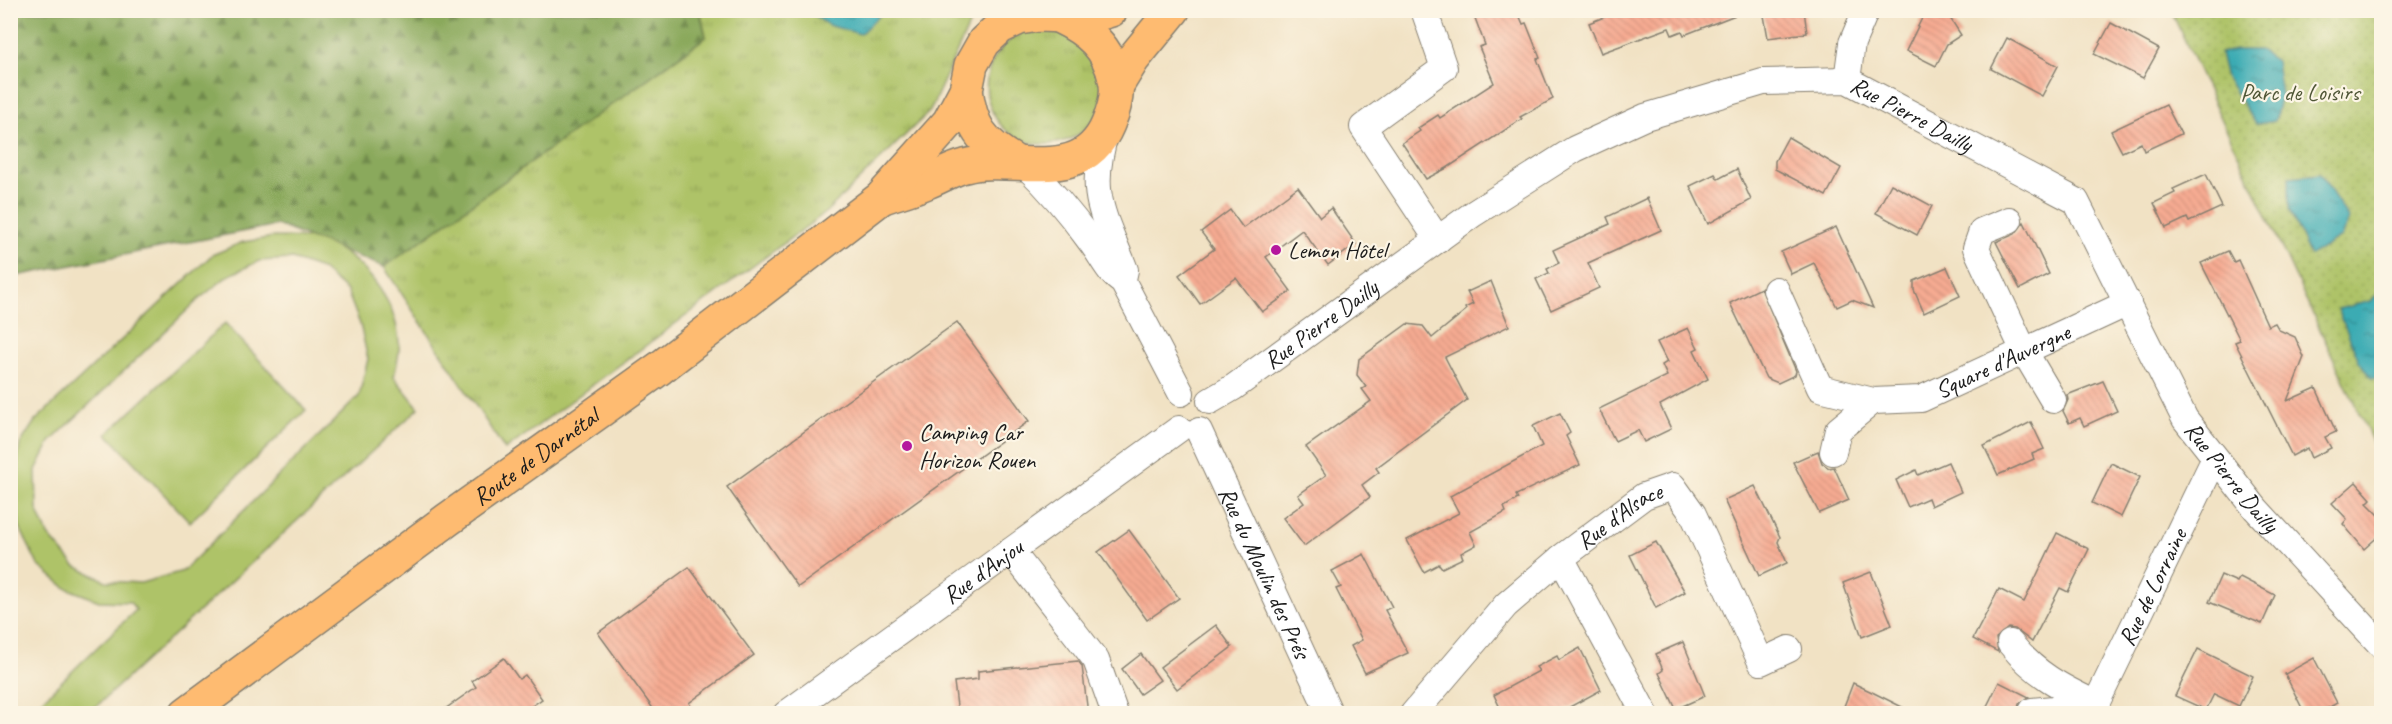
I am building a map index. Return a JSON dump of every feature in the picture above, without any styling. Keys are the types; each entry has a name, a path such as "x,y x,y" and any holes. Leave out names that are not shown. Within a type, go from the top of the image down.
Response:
{"main road":[{"path":"1018,162 994,150 980,135 969,114 966,90 970,65 984,42 1000,27 1019,18 1040,15 1088,17 1111,10"},
{"path":"1117,85 1133,59 1173,10"},
{"path":"881,198 929,182 966,165 993,161 1018,162 1034,166 1064,163 1087,150 1106,130 1114,109 1117,85 1112,64 1104,48 1083,28 1060,17"},
{"path":"881,198 949,122 966,90"},
{"name":"Route de Darnétal","path":"186,714 447,520 660,368 881,198"}],"street":[{"path":"1424,10 1444,68 1363,126 1438,240"},
{"path":"1847,80 1852,43 1866,10"},
{"name":"Rue Pierre Dailly","path":"1210,401 1234,387 1473,214 1575,149 1645,117 1763,82 1847,80 2076,201 2185,419 2214,460 2382,646"},
{"path":"1106,130 1099,153 1097,182 1100,212 1125,270 1123,282"},
{"path":"1018,162 1044,184 1093,244 1114,277 1123,282 1181,393"},
{"path":"2009,220 1982,231 1976,248 2024,351 2053,400"},
{"name":"Square d'Auvergne","path":"1776,290 1820,388 1873,401 1921,399 2128,303"},
{"path":"1196,390 1210,401 1211,418 1189,430 1173,422 1170,409 1172,402 1181,393 1196,390"},
{"path":"1833,452 1838,430 1873,401"},
{"name":"Rue d'Anjou","path":"786,714 1011,551 1189,430"},
{"name":"Rue du Moulin des Prés","path":"1189,430 1330,714"},
{"name":"Rue de Lorraine","path":"2093,709 2214,460"},
{"name":"Rue d'Alsace","path":"1413,714 1506,605 1561,558 1644,496 1673,486 1693,514 1761,662 1789,650"},
{"path":"1011,551 1096,660 1115,714"},
{"path":"1561,558 1645,714"},
{"path":"2010,643 2028,665 2093,709"},
{"path":"2032,711 2054,709 2064,714"}],"green space":[{"path":"11,11 700,11 706,37 384,267 277,225 11,277"},
{"path":"700,11 979,11 975,12 930,111 826,212 505,450 384,267 706,37"},
{"name":"Parc de Loisirs","path":"2171,11 2381,11 2381,460"},
{"path":"1031,28 1069,31 1104,75 1099,111 1087,128 1070,139 1043,144 1020,139 1002,126 990,108 987,86 991,64 1006,44"},
{"path":"275,237 317,240 348,255 361,267 384,295 397,327 399,348 394,377 419,408 89,713 44,713 36,706 136,610 130,602 99,601 66,588 38,565 20,528 13,490 20,444 35,421 212,255 243,242","holes":["292,259 321,269 347,291 360,324 368,359 359,396 183,571 141,583 106,581 75,566 48,535 37,509 36,470 50,442 199,299 228,276 259,261"]},
{"path":"225,323 306,410 190,522 107,434"}],"water":[{"path":"808,11 884,11 860,34 828,25"},
{"path":"2260,50 2276,61 2281,95 2275,121 2256,124 2226,78 2220,53"},
{"path":"2320,174 2349,219 2341,237 2310,256 2289,209 2289,177"},
{"path":"2381,290 2381,379 2371,378 2359,361 2338,309 2371,301"}],"building":[{"path":"1472,10 1517,10 1523,24 1526,23 1553,99 1520,117 1522,119 1447,168 1426,179 1402,143 1420,131 1418,128 1438,115 1440,118 1494,83 1479,47 1485,45"},
{"path":"1622,10 1742,10 1743,12 1684,35 1682,31 1672,35 1669,28 1601,53 1589,23"},
{"path":"1763,10 1804,10 1807,33 1768,38"},
{"path":"1926,10 1945,10 1961,35 1947,44 1936,66 1906,51"},
{"path":"2111,23 2159,49 2143,78 2094,54"},
{"path":"2007,38 2058,66 2042,96 1991,69"},
{"path":"2166,105 2181,134 2144,151 2141,143 2122,152 2111,131"},
{"path":"1788,137 1841,168 1826,196 1775,169 1775,161"},
{"path":"1737,169 1751,200 1708,224 1690,186 1715,174 1718,179"},
{"path":"2206,174 2222,207 2189,222 2187,218 2166,228 2154,203 2175,193 2173,189"},
{"path":"1891,184 1932,206 1917,235 1876,213"},
{"path":"1298,187 1320,217 1331,208 1356,244 1328,265 1302,230 1266,257 1291,291 1262,312 1236,278 1200,304 1179,275 1214,249 1201,232 1230,210 1243,228"},
{"path":"1647,198 1661,230 1588,263 1599,288 1551,310 1536,279 1549,273 1547,269 1559,263 1553,250 1610,224 1607,217"},
{"path":"2024,222 2049,274 2020,289 1996,242 2015,234"},
{"path":"1836,227 1873,308 1852,300 1837,307 1814,263 1791,274 1781,252"},
{"path":"2228,251 2234,262 2238,260 2268,326 2275,323 2279,330 2295,337 2304,357 2287,401 2316,388 2336,432 2325,437 2331,448 2311,458 2307,448 2292,456 2235,342 2240,340 2201,263"},
{"path":"1947,267 1960,296 1924,313 1914,290 1914,281"},
{"path":"1491,281 1509,326 1445,357 1467,400 1376,468 1379,472 1362,485 1370,497 1304,546 1283,518 1304,503 1298,495 1326,475 1306,447 1371,401 1362,389 1366,387 1357,375 1359,359 1407,324 1423,326 1432,338 1466,310 1465,308 1473,304 1467,292"},
{"path":"1761,288 1796,371 1795,375 1778,383 1766,378 1730,303"},
{"path":"957,322 1029,421 798,587 727,487"},
{"path":"1688,328 1698,348 1694,350 1708,379 1660,405 1671,429 1644,442 1638,430 1615,441 1599,409 1667,376 1662,365 1667,362 1657,342"},
{"path":"2103,381 2117,411 2084,426 2080,418 2069,423 2063,411 2068,400 2067,395"},
{"path":"1560,413 1570,433 1566,436 1580,465 1516,495 1518,499 1504,507 1506,512 1470,532 1476,545 1461,553 1463,558 1442,568 1439,564 1424,572 1407,540 1459,513 1450,496 1542,446 1533,426"},
{"path":"2031,422 2044,449 2032,454 2034,459 1998,475 1984,446"},
{"path":"1818,451 1822,463 1829,468 1834,467 1849,500 1819,513 1793,462"},
{"path":"1948,462 1961,492 1931,506 1928,498 1908,507 1896,480 1916,470 1918,475"},
{"path":"2111,463 2140,477 2121,517 2092,503"},
{"path":"2356,482 2371,499 2367,503 2382,518 2382,533 2364,549 2343,524 2347,519 2332,503"},
{"path":"1755,486 1780,537 1778,542 1787,563 1759,576 1724,500"},
{"path":"1129,530 1179,598 1147,620 1098,552"},
{"path":"2057,533 2089,549 2068,592 2060,588 2032,642 2015,629 2008,628 1996,638 1998,652 1973,639 1999,589 2024,602"},
{"path":"1656,542 1685,592 1656,608 1630,555"},
{"path":"1364,554 1392,607 1385,610 1408,653 1365,673 1351,646 1362,640 1336,589 1341,587 1332,571"},
{"path":"689,567 754,655 689,703 696,714 657,714 598,633"},
{"path":"1871,572 1892,625 1862,637 1843,583"},
{"path":"2221,575 2237,582 2240,577 2275,595 2262,624 2209,602"},
{"path":"1216,625 1232,647 1177,689 1160,667"},
{"path":"1683,642 1705,696 1676,709 1659,673 1663,670 1656,654"},
{"path":"1580,648 1601,690 1557,714 1503,714 1494,695 1539,671 1536,667 1557,656 1559,660"},
{"path":"2198,649 2253,676 2239,706 2214,694 2206,710 2175,696"},
{"path":"1141,654 1160,680 1140,694 1122,669"},
{"path":"504,658 519,679 525,675 542,699 532,706 537,714 438,714 476,687 472,681"},
{"path":"2314,658 2337,703 2318,714 2305,714 2285,674"},
{"path":"1078,661 1082,666 1088,714 958,714 954,682 978,679 978,671"},
{"path":"1999,682 2029,697 2019,704 2017,714 1983,714"},
{"path":"1853,683 1874,693 1916,714 1841,714"}],"place":[{"name":"Lemon Hôtel","path":"1276,250"},
{"name":"Camping Car Horizon Rouen","path":"907,446"}]}
